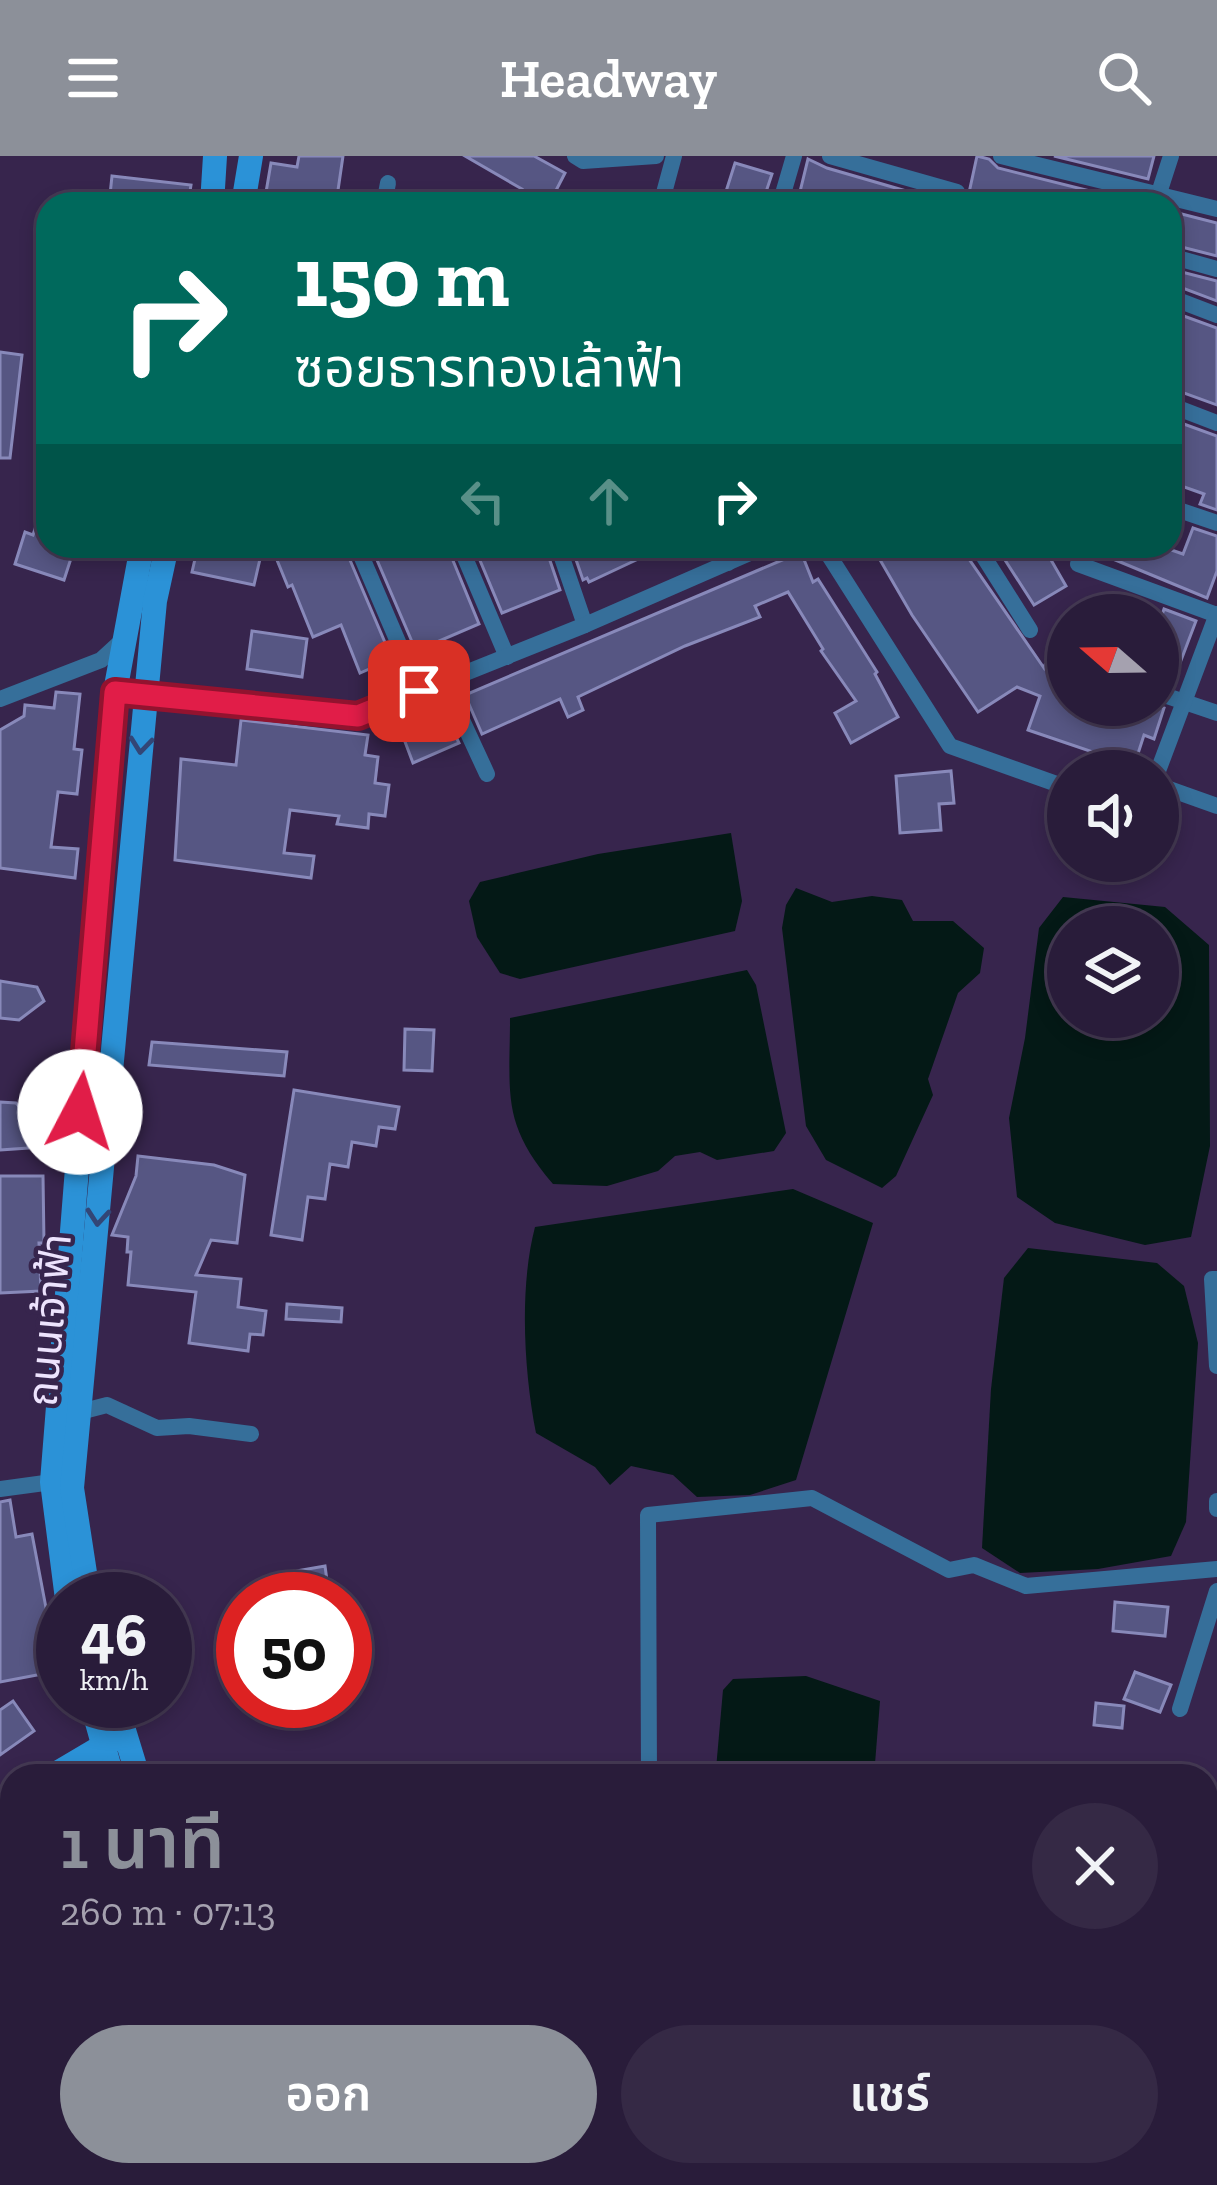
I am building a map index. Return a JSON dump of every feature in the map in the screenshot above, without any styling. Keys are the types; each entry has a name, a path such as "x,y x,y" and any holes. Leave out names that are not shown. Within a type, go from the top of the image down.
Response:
{"main road":[{"path":"213,192 215,156"},
{"path":"245,192 251,156"},
{"name":"ถนนเจ้าฟ้า","path":"64,1572 52,1482 115,692 140,558"},
{"name":"ถนนเจ้าฟ้า","path":"85,1572 72,1488 155,601 164,558"},
{"path":"106,1728 130,1764"},
{"path":"112,1764 113,1728"},
{"path":"71,1764 112,1739"}],"street":[{"path":"574,156 583,160 656,156"},
{"path":"664,192 674,156"},
{"path":"784,192 794,156"},
{"path":"830,156 957,192"},
{"path":"1001,156 1155,192"},
{"path":"1159,192 1171,156"},
{"path":"905,192 908,181"},
{"path":"386,192 388,183"},
{"path":"1182,199 1217,209"},
{"path":"1182,259 1217,269"},
{"path":"1182,302 1217,315"},
{"path":"1182,410 1217,423"},
{"path":"1182,510 1217,523"},
{"path":"363,558 419,691"},
{"path":"465,558 507,657"},
{"path":"562,558 585,625"},
{"path":"115,692 358,716 585,625 718,558"},
{"path":"831,558 950,746 1047,781"},
{"path":"985,558 1030,630"},
{"path":"1078,564 1217,615 1166,750"},
{"path":"0,699 101,660 125,638"},
{"path":"444,681 487,774"},
{"path":"1179,700 1217,712"},
{"path":"1179,792 1217,806"},
{"path":"1217,1280 1212,1279 1217,1364"},
{"path":"80,1412 107,1405 158,1428 189,1426 251,1434"},
{"path":"0,1490 52,1482"},
{"path":"649,1764 648,1515 812,1498 949,1570 974,1565 1026,1586 1217,1569"},
{"path":"1180,1709 1217,1591"}],"shaded area":[{"path":"731,833 742,901 735,931 520,979 500,973 477,937 469,901 480,882 598,854"},
{"path":"796,888 832,902 872,896 902,900 913,921 953,921 984,948 980,973 958,993 928,1079 933,1095 896,1176 882,1188 826,1160 806,1126 782,928 786,905"},
{"path":"1063,897 1155,906 1056,906"},
{"path":"1047,918 1047,1038 1179,1038 1179,919 1209,945 1210,1146 1191,1237 1145,1245 1055,1223 1017,1197 1009,1118 1039,928"},
{"path":"747,970 756,985 786,1133 774,1151 717,1160 700,1152 675,1156 658,1171 607,1186 553,1184 524,1143 512,1107 510,1018"},
{"path":"793,1189 873,1223 796,1480 750,1495 697,1497 673,1475 631,1466 610,1485 595,1467 536,1433 525,1330 535,1227"},
{"path":"1028,1248 1157,1263 1184,1286 1198,1343 1186,1522 1171,1556 1098,1569 1020,1573 982,1548 991,1389 1004,1278"},
{"path":"806,1676 880,1701 875,1764 716,1764 723,1690 733,1679"}],"building":[{"path":"299,156 343,156 338,192 266,192 271,163 297,167"},
{"path":"465,156 534,156 565,173 555,192 522,189"},
{"path":"977,156 998,168 1094,192 969,192"},
{"path":"1054,156 1154,156 1148,179"},
{"path":"808,159 910,192 800,192"},
{"path":"735,163 772,174 766,192 726,192"},
{"path":"112,176 191,185 190,192 110,192"},
{"path":"1182,214 1217,223 1217,256 1182,247"},
{"path":"1182,272 1217,281 1217,301 1182,288"},
{"path":"1182,315 1217,328 1217,405 1182,392"},
{"path":"0,352 22,355 10,458 0,458"},
{"path":"1182,423 1217,436 1217,510 1200,504 1204,494 1182,486"},
{"path":"36,526 36,558 71,558 64,580 15,564 25,532 33,535"},
{"path":"1193,528 1217,536 1217,571 1207,598 1111,558 1182,558"},
{"path":"195,558 260,558 254,585 192,572"},
{"path":"349,558 392,659 360,673 341,625 313,637 277,560"},
{"path":"376,558 452,558 479,624 416,651"},
{"path":"479,558 549,558 560,590 502,613"},
{"path":"575,558 640,558 589,582 583,580"},
{"path":"787,558 803,558 813,582 818,579 877,672 898,717 851,743 835,713 856,701 788,592 755,606 760,617 685,646 578,697 583,710 568,717 560,699 482,734 465,695"},
{"path":"879,558 968,558 1044,668 1047,666 1047,726 1158,726 1154,739 1144,735 1139,750 1087,750 1028,730 1040,696 1017,687 978,712"},
{"path":"1004,558 1050,558 1066,586 1034,605"},
{"path":"1179,615 1196,621 1179,666"},
{"path":"252,631 307,639 302,677 247,669"},
{"path":"56,692 80,694 74,749 82,750 77,794 58,792 51,847 78,849 75,878 0,868 0,730 24,716 25,705 54,708"},
{"path":"441,705 459,743 413,763 398,723"},
{"path":"241,720 368,735 365,755 378,757 375,783 389,785 385,816 369,814 368,828 337,824 339,816 290,810 284,853 314,856 311,878 175,860 181,759 236,765"},
{"path":"951,771 954,803 939,804 941,830 900,833 896,776"},
{"path":"0,981 37,987 44,1001 19,1020 0,1018"},
{"path":"405,1029 434,1030 432,1071 404,1070"},
{"path":"152,1042 287,1052 284,1076 149,1065"},
{"path":"294,1090 399,1107 395,1129 379,1127 376,1146 352,1142 348,1167 330,1164 325,1199 308,1197 302,1240 271,1235"},
{"path":"0,1102 16,1103 29,1118 28,1148 0,1150"},
{"path":"138,1156 214,1165 245,1175 237,1243 211,1240 196,1275 241,1279 238,1307 266,1311 263,1335 250,1334 248,1351 189,1343 196,1292 128,1285 128,1237 112,1235 136,1176"},
{"path":"0,1176 43,1176 41,1291 0,1293"},
{"path":"287,1304 342,1308 341,1322 286,1319"},
{"path":"10,1500 16,1537 32,1534 39,1572 36,1675 0,1682 0,1502"},
{"path":"325,1566 326,1572 291,1572"},
{"path":"1115,1602 1168,1607 1165,1636 1113,1631"},
{"path":"1135,1672 1171,1685 1160,1712 1124,1699"},
{"path":"13,1701 34,1731 0,1755 0,1710"},
{"path":"1096,1703 1124,1706 1122,1728 1094,1725"}],"route":[{"path":"80,1112 115,692 358,716 419,691"}]}
